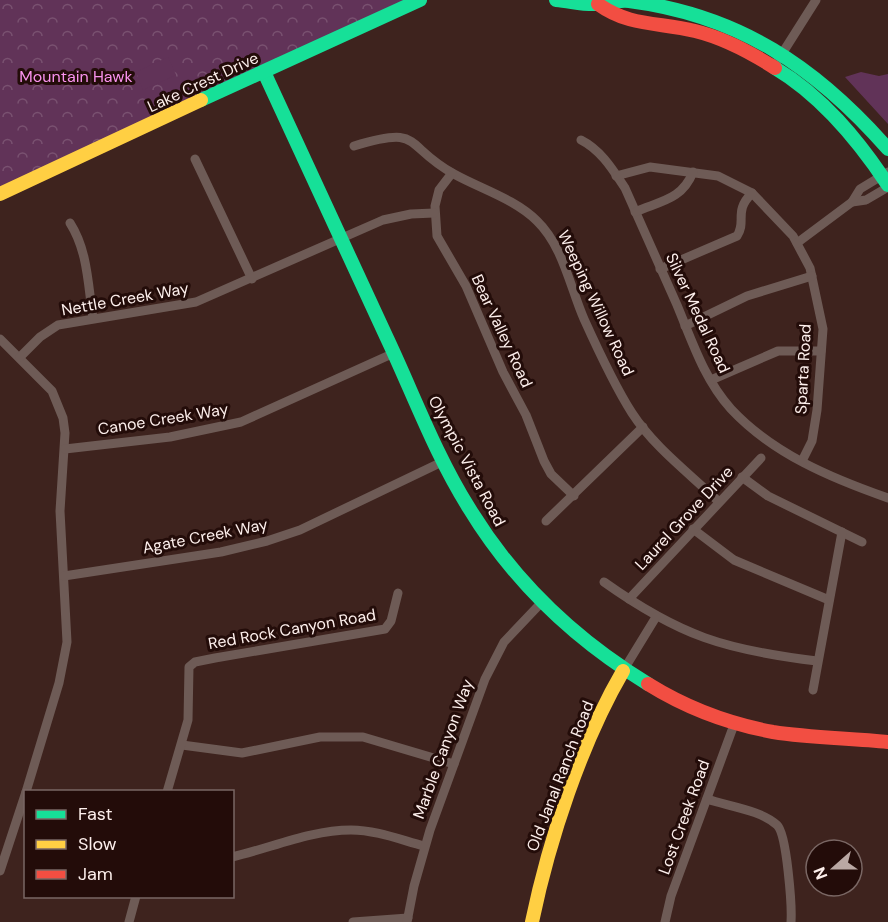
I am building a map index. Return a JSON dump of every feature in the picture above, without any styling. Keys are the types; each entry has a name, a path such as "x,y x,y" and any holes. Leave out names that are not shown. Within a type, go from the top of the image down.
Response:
{"street":[{"name":"Lake Crest Drive","path":"0,194 387,13 420,0"},
{"path":"556,0 598,2 619,0 685,11 741,30 783,53 823,82 844,101 888,150"},
{"path":"773,68 816,0"},
{"path":"598,2 618,18 706,34 734,45 773,68 810,94 846,127 887,180 860,189 852,202 797,243"},
{"name":"Olympic Vista Road","path":"264,72 444,461 486,535 541,603 567,630 623,671 670,697 735,723 803,736 888,742"},
{"name":"Weeping Willow Road","path":"354,146 392,136 403,136 452,173 524,210 547,231 584,319 632,412 643,428 718,501"},
{"name":"Silver Medal Road","path":"581,140 591,145 616,176 635,212 684,326 711,380 730,407 752,428 802,461 828,475 888,498"},
{"path":"195,159 252,279"},
{"path":"616,176 650,167 693,172 718,176 752,193 742,205 740,231 737,236 660,269"},
{"path":"635,212 678,195 687,187 693,172"},
{"path":"434,213 440,190 452,173"},
{"name":"Sparta Road","path":"752,193 797,243 812,276 823,328 818,410 812,441 802,461"},
{"name":"Nettle Creek Way","path":"20,357 51,329 71,321 196,302 397,215 434,213"},
{"name":"Bear Valley Road","path":"434,213 440,243 466,286 503,372 526,415 544,461 552,474 574,496"},
{"path":"70,223 79,238 84,255 93,318"},
{"path":"684,326 747,296 812,276"},
{"path":"0,339 44,381 57,401 63,418 65,449 60,510 68,630 66,649 59,683 27,790"},
{"path":"711,380 778,351 821,351"},
{"name":"Canoe Creek Way","path":"65,449 170,436 241,422 299,398 394,353"},
{"path":"546,521 643,428"},
{"name":"Laurel Grove Drive","path":"628,599 761,458"},
{"name":"Agate Creek Way","path":"64,576 259,544 300,530 444,461"},
{"path":"742,477 768,496 862,542"},
{"path":"693,529 734,560 829,600"},
{"path":"813,690 842,532"},
{"path":"604,582 656,618 693,635 732,648 817,661"},
{"name":"Red Rock Canyon Road","path":"168,790 182,745 190,709 187,675 189,667 195,662 385,629 391,621 399,593"},
{"name":"Marble Canyon Way","path":"408,920 424,846 490,667 508,637 541,603"},
{"name":"Old Janal Ranch Road","path":"532,922 544,865 601,709 656,618"},
{"name":"Lost Creek Road","path":"665,922 670,896 735,723"},
{"path":"182,745 242,753 320,737 363,737 454,764"},
{"path":"0,871 24,798"},
{"path":"707,799 756,815 778,826 782,835 790,890 791,922"},
{"path":"234,856 318,834 351,830 369,831 424,846"},
{"path":"129,922 136,898"},
{"path":"353,922 408,920"}],"green space":[{"name":"Mountain Hawk","path":"0,0 418,0 0,195"},
{"path":"168,57 176,75 143,90 136,72"},
{"path":"861,72 879,76 888,74 888,124 845,77"}],"traffic: fast":[{"path":"201,100 420,0"},
{"path":"556,0 592,4 629,1 706,18 740,32 773,50 833,93 888,149"},
{"path":"775,68 808,92 838,120 888,185"},
{"path":"264,72 435,445 469,508 506,560 548,607 595,648 648,684"}],"traffic: slow":[{"path":"0,194 201,100"},
{"path":"532,922 547,858 568,793 593,729 623,671"}],"traffic: jam":[{"path":"598,4 622,17 716,37 775,68"},
{"path":"648,684 692,707 757,729 802,736 888,742"}]}
